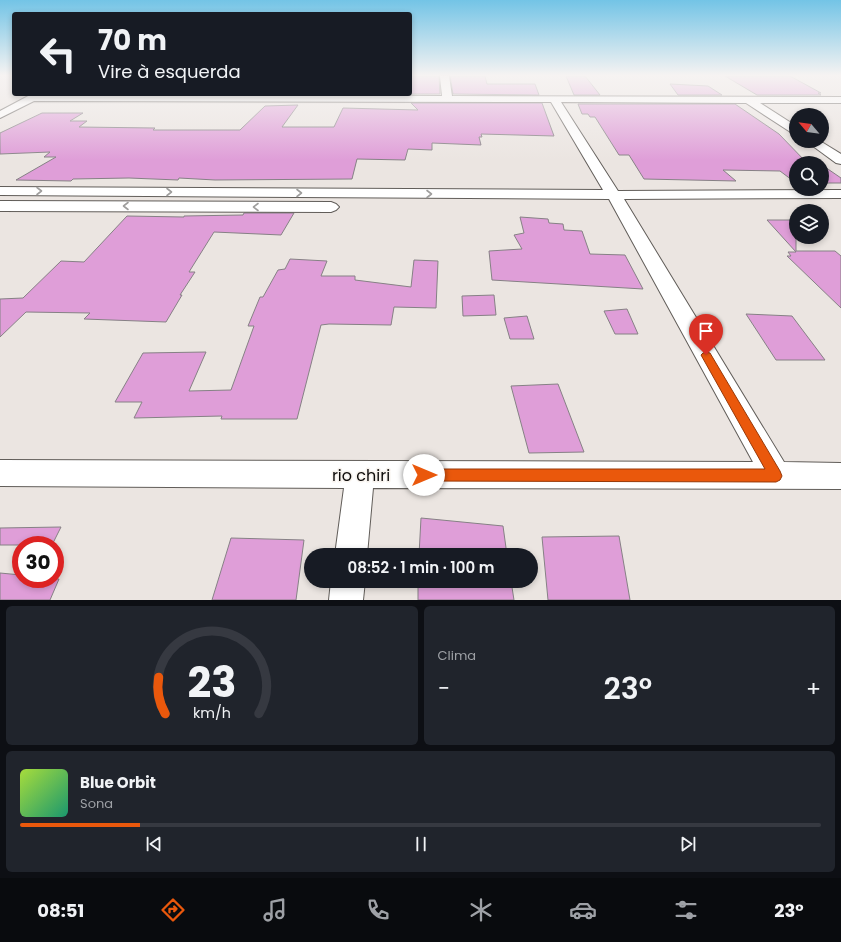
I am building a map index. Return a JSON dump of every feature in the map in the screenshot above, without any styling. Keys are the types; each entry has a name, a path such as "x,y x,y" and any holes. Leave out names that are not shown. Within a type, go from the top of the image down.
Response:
{"street":[{"path":"0,115 20,104"},
{"path":"557,104 618,202 776,476"},
{"path":"755,104 789,126"},
{"path":"823,148 841,160"},
{"path":"0,191 618,202 841,208"},
{"path":"0,206 618,202 841,194"},
{"name":"rio chiri","path":"0,473 841,476"},
{"path":"352,548 360,475"},
{"path":"346,600 347,588"}],"building":[{"path":"412,104 542,104 554,136 481,134 482,137 479,137 481,145 432,143 432,150 408,149 405,160 357,159 352,179 215,180 179,178 178,180 129,178 73,179 71,181 16,180 56,157 44,157 50,152 0,154 0,133 42,113 83,113 70,121 87,121 79,127 155,128 153,130 240,130 265,106 298,105 282,127 334,127 343,108 418,110"},
{"path":"578,104 735,104 779,134 789,144 789,148 793,148 800,156 789,156 789,178 780,171 723,170 736,181 644,179 629,155 619,155 595,117 590,117 588,114 582,114"},
{"path":"829,170 841,178 841,183 829,183"},
{"path":"244,213 294,213 281,235 214,232 189,272 195,272 180,295 182,295 166,322 84,319 90,313 26,312 0,337 0,299 23,298 61,261 84,262 127,216 184,217 243,215"},
{"path":"520,217 548,219 549,223 563,224 564,230 582,231 590,254 625,255 643,289 492,280 489,251 522,249 514,235 524,233"},
{"path":"767,220 789,220 789,244 796,244 796,251 835,251 841,256 841,308 787,256 791,256 788,252 796,252"},
{"path":"290,259 327,261 321,276 355,276 355,280 411,287 414,260 438,261 436,308 394,307 391,325 321,325 297,419 221,419 222,416 134,418 142,402 115,402 143,353 206,352 189,391 231,390 254,326 248,326 260,297 263,297 278,270 285,269"},
{"path":"494,295 496,315 463,316 462,296"},
{"path":"627,309 638,334 615,334 604,311"},
{"path":"746,314 792,316 825,360 776,360"},
{"path":"527,316 534,339 510,339 504,318"},
{"path":"558,384 584,452 529,453 511,386"},
{"path":"421,518 503,526 506,548 419,548"},
{"path":"61,527 56,536 12,536 12,545 0,545 0,528"},
{"path":"619,536 630,600 548,600 542,537"},
{"path":"231,538 304,540 296,600 212,600"},
{"path":"0,573 12,574 12,588 55,588 50,600 0,600"},
{"path":"418,588 512,588 514,600 418,600"}],"route":[{"path":"424,475 776,476 706,355"}]}
